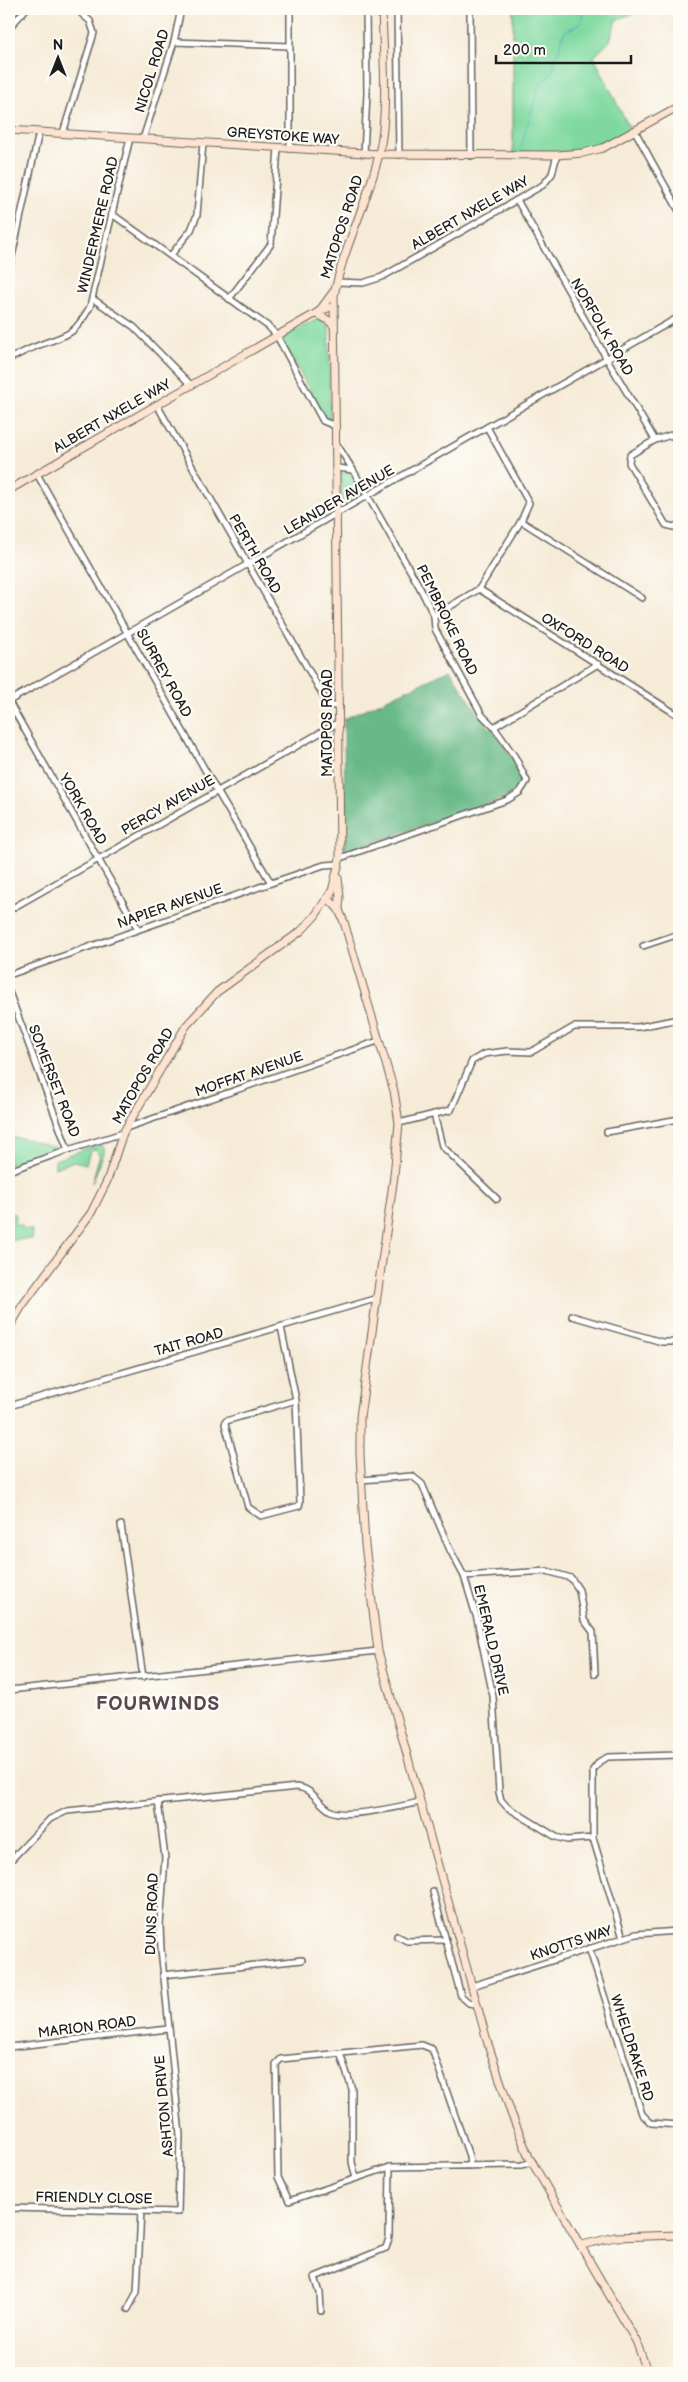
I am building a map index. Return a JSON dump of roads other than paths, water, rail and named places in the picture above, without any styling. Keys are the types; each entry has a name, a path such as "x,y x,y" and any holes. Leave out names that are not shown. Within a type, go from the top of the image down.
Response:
{"main road":[{"name":"MATOPOS ROAD","path":"9,1328 22,1306 91,1214 125,1131 186,1026 203,1005 217,992 301,931 328,898 338,874 340,861 340,708 334,309 336,285 341,263 379,154 383,115 382,9"},
{"path":"557,155 583,153 603,148 679,106"},
{"name":"GREYSTOKE WAY","path":"9,130 364,154 557,155"},
{"path":"316,313 336,285"},
{"path":"316,313 334,309"},
{"path":"316,313 334,326"},
{"name":"ALBERT NXELE WAY","path":"9,490 316,313"},
{"path":"338,874 339,910 394,1091 399,1123 394,1176 361,1408 361,1480 370,1594 378,1651 476,2004 510,2112 533,2162 636,2341 648,2373"},
{"path":"328,898 339,910"},
{"path":"582,2245 615,2237 679,2235"}],"street":[{"path":"9,28 26,9"},
{"path":"63,133 94,33 90,21 76,9"},
{"name":"NICOL ROAD","path":"143,139 174,42 181,9"},
{"path":"290,9 290,149"},
{"path":"364,154 367,94 366,9"},
{"path":"396,9 398,155"},
{"path":"470,9 470,156"},
{"path":"174,42 290,46"},
{"path":"635,131 679,211"},
{"path":"9,270 39,132"},
{"name":"WINDERMERE ROAD","path":"9,359 42,344 64,338 81,323 93,299 130,138"},
{"path":"171,255 191,230 197,215 203,143"},
{"path":"229,299 271,244 278,148"},
{"name":"ALBERT NXELE WAY","path":"336,285 363,283 382,277 517,200 548,181 557,155"},
{"name":"NORFOLK ROAD","path":"517,200 606,360 655,440"},
{"path":"112,214 269,327 277,336 323,421 335,426"},
{"path":"93,299 134,327 190,384"},
{"name":"LEANDER AVENUE","path":"9,701 679,317"},
{"name":"PERTH ROAD","path":"157,405 328,704 340,708"},
{"path":"434,616 479,589 521,521 528,506 529,499 487,428"},
{"path":"679,441 671,435 655,440 630,455 629,463 666,526 674,527 679,524"},
{"name":"PEMBROKE ROAD","path":"336,443 419,586 434,616 435,629 482,715 494,726 526,777 525,786 520,792 507,800 340,861"},
{"path":"337,468 353,470"},
{"name":"SURREY ROAD","path":"37,474 217,791 271,882"},
{"path":"521,521 642,598"},
{"name":"OXFORD ROAD","path":"479,589 679,716"},
{"path":"494,726 598,664"},
{"name":"YORK ROAD","path":"9,701 138,929"},
{"name":"PERCY AVENUE","path":"9,910 340,722"},
{"name":"NAPIER AVENUE","path":"9,975 271,882 340,861"},
{"path":"643,946 679,934"},
{"name":"SOMERSET ROAD","path":"9,992 68,1150"},
{"path":"399,1123 451,1110 472,1061 484,1054 507,1051 531,1052 574,1027 638,1027 679,1019"},
{"name":"MOFFAT AVENUE","path":"9,1171 378,1041"},
{"path":"434,1114 442,1146 498,1199"},
{"path":"607,1132 679,1118"},
{"name":"TAIT ROAD","path":"9,1406 375,1299"},
{"path":"572,1316 662,1342 679,1342"},
{"path":"281,1327 296,1400 300,1502 299,1506 260,1516 248,1507 225,1424 226,1421 296,1400"},
{"name":"EMERALD DRIVE","path":"361,1480 412,1476 417,1478 422,1484 450,1550 464,1576 477,1619 494,1696 501,1800 507,1807 556,1837 568,1840 593,1838"},
{"path":"121,1525 143,1677"},
{"path":"464,1576 547,1571 571,1578 579,1590 584,1620 593,1632 595,1674"},
{"path":"9,1690 378,1651"},
{"path":"624,1938 593,1838 592,1775 596,1764 604,1758 614,1756 679,1755"},
{"path":"9,1862 50,1819 62,1812 297,1787 311,1792 328,1809 338,1813 370,1811 420,1802"},
{"name":"DUNS ROAD","path":"158,1801 165,1858 160,1925 168,2028"},
{"path":"433,1892 461,1996 469,2003 476,2004"},
{"name":"KNOTTS WAY","path":"472,1986 624,1938 647,1932 679,1931"},
{"path":"398,1936 407,1941 445,1940"},
{"name":"WHELDRAKE RD","path":"589,1948 642,2114 651,2123 679,2125"},
{"path":"163,1975 302,1960"},
{"name":"MARION ROAD","path":"9,2047 168,2028"},
{"name":"ASHTON DRIVE","path":"168,2028 180,2135 178,2212"},
{"path":"470,2166 469,2156 432,2049 422,2045 281,2060 276,2064 278,2177 289,2201 390,2167 470,2166 522,2165 533,2162"},
{"path":"340,2053 352,2089 352,2162 356,2178"},
{"path":"321,2311 320,2293 315,2277 386,2248 389,2238 390,2167"},
{"name":"FRIENDLY CLOSE","path":"9,2208 178,2212"},
{"path":"128,2309 137,2292 140,2211"}],"waterway":[{"path":"521,147 539,85 552,73 564,32 581,23 584,9"}],"district":[{"name":"FOURWINDS","path":"158,1704"}]}
